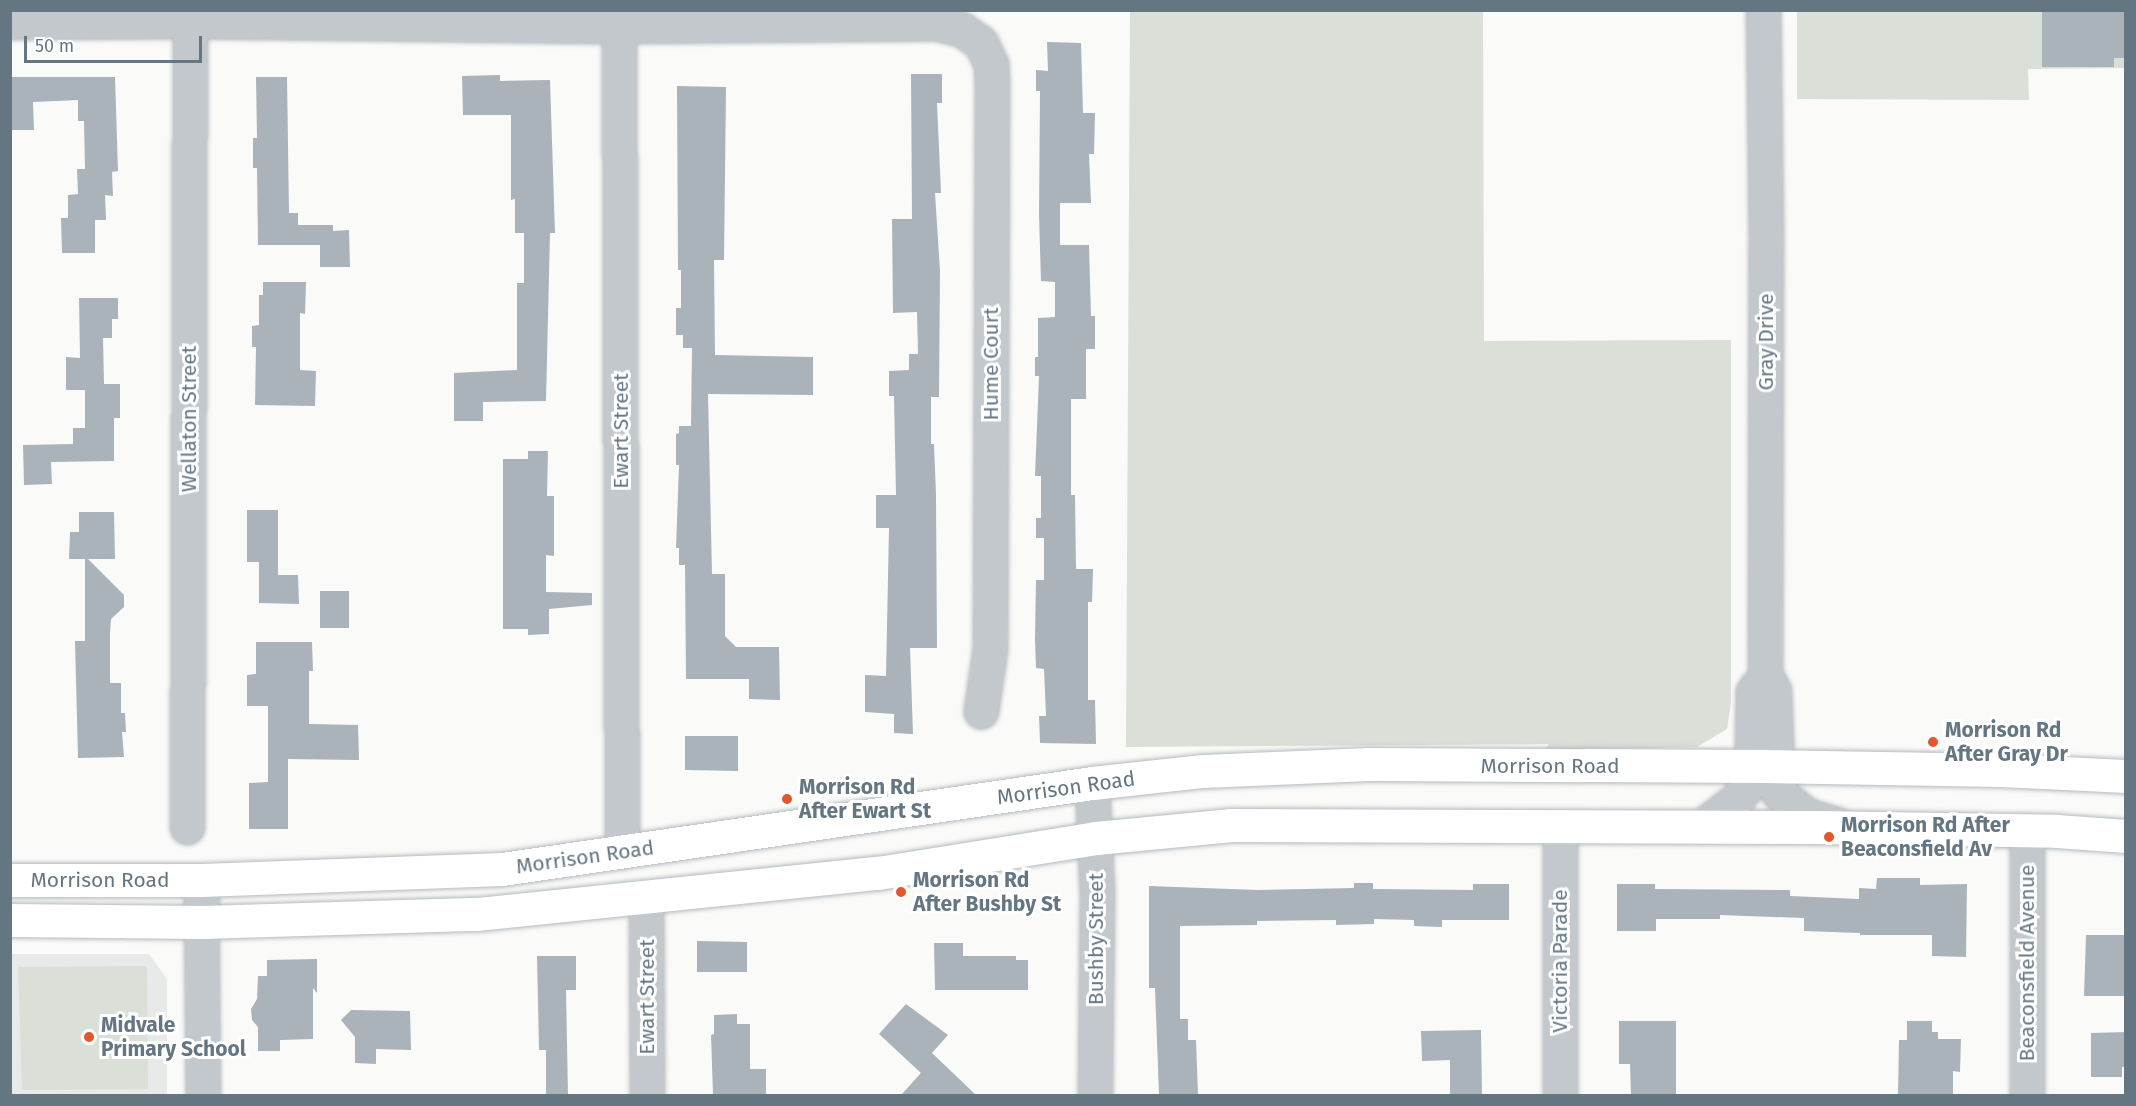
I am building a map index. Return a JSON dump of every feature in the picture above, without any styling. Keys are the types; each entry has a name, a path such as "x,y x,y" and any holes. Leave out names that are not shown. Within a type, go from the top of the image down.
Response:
{"main road":[{"name":"Morrison Road","path":"10,880 201,880 502,869 1092,783 1203,771 1369,765 1763,766 1999,770 2126,776"},
{"name":"Morrison Road","path":"10,920 202,922 478,915 878,873 1096,838 1232,825 2027,830 2126,836"}],"street":[{"name":"Gray Drive","path":"1763,10 1766,246 1765,674 1753,692 1752,749 1778,792 1806,815 1846,828"},
{"path":"10,22 190,16 619,18"},
{"name":"Wellaton Street","path":"187,827 190,16"},
{"name":"Hume Court","path":"619,18 935,23 961,29 981,43 991,64 992,83 990,649 981,711"},
{"name":"Ewart Street","path":"619,18 622,852"},
{"path":"1701,827 1736,800 1763,766"},
{"name":"Bushby Street","path":"1092,783 1096,838 1095,1095"},
{"name":"Victoria Parade","path":"1560,827 1560,1095"},
{"name":"Beaconsfield Avenue","path":"2027,830 2027,1095"},
{"path":"201,880 202,1095"},
{"name":"Ewart Street","path":"646,898 647,1095"}],"shaded area":[{"path":"1130,11 1483,11 1484,341 1731,340 1731,702 1727,729 1697,747 1544,750 1549,744 1126,747"},
{"path":"1797,11 2125,11 2125,68 2028,69 2029,100 1797,99"},
{"name":"Midvale Primary School","path":"11,954 149,954 167,979 167,1095 11,1096"},
{"name":"Midvale Primary School","path":"147,966 148,1089 22,1090 18,967"}],"building":[{"path":"2042,10 2126,10 2126,58 2114,58 2114,67 2042,67"},
{"path":"1047,42 1081,43 1083,113 1095,113 1094,154 1089,154 1091,203 1060,203 1060,245 1089,245 1091,316 1095,316 1095,349 1086,349 1086,399 1071,399 1071,495 1075,495 1076,569 1093,569 1092,602 1088,602 1088,700 1095,700 1096,744 1040,743 1039,716 1046,716 1044,669 1036,668 1036,580 1044,580 1044,538 1036,538 1036,518 1041,518 1041,476 1035,476 1039,376 1035,376 1035,357 1038,357 1038,318 1055,317 1055,282 1041,281 1039,215 1040,91 1036,91 1036,70 1048,71"},
{"path":"911,74 942,74 942,103 937,103 941,193 935,193 940,271 939,397 931,397 931,444 934,444 936,495 937,648 910,648 913,734 894,733 894,714 865,712 865,675 886,676 889,528 876,528 876,495 896,495 894,396 889,396 889,371 909,370 909,354 918,354 917,312 893,313 892,219 912,219"},
{"path":"500,75 500,81 550,80 555,233 550,233 546,401 483,402 483,421 454,421 454,373 517,370 517,283 524,283 524,233 515,233 515,199 511,200 511,115 463,115 462,76"},
{"path":"10,77 115,77 118,171 112,172 113,196 105,195 106,220 95,220 95,253 62,253 61,218 68,218 68,195 78,194 77,169 85,169 84,121 78,121 78,100 33,102 34,130 10,130"},
{"path":"256,77 287,77 289,213 298,213 298,225 333,225 333,231 349,230 350,267 320,267 320,245 258,245 257,168 253,168 253,138 257,138"},
{"path":"677,86 726,87 724,260 714,260 715,355 813,357 813,395 708,394 712,574 725,574 725,636 736,647 779,647 780,700 749,699 749,679 686,679 685,565 679,565 679,548 676,548 679,465 676,465 676,434 679,433 679,426 691,426 692,348 683,348 683,335 676,335 676,308 681,308 681,270 678,270"},
{"path":"263,282 306,282 305,314 300,313 300,370 316,371 315,406 255,405 256,347 252,347 252,326 259,325 259,295 263,295"},
{"path":"79,298 118,298 118,319 112,319 112,338 103,338 104,384 120,384 120,418 114,418 114,461 51,462 52,484 24,485 23,445 73,444 73,428 85,428 85,390 66,390 66,357 80,358"},
{"path":"528,451 548,451 547,496 554,496 554,556 546,555 546,592 592,593 592,605 549,609 549,634 528,635 528,629 503,629 503,459 528,459"},
{"path":"247,510 278,510 278,575 298,575 299,604 259,603 259,562 247,562"},
{"path":"79,512 114,512 115,559 88,559 124,595 124,607 111,619 110,683 121,683 121,713 125,713 126,732 122,732 124,757 78,758 75,641 85,641 85,559 69,559 70,532 79,532"},
{"path":"320,591 349,591 349,628 320,628"},
{"path":"256,642 312,642 313,671 309,671 309,724 358,725 359,760 288,759 288,829 249,829 249,783 268,782 268,706 247,706 247,675 256,674"},
{"path":"685,736 738,736 738,771 685,770"},
{"path":"1877,878 1920,878 1920,885 1967,884 1966,957 1932,956 1932,935 1860,935 1860,933 1804,931 1804,918 1720,915 1720,919 1656,919 1656,931 1617,931 1617,884 1655,884 1655,889 1790,890 1790,896 1859,899 1859,888 1876,889"},
{"path":"1354,883 1373,883 1373,889 1473,890 1473,884 1509,884 1509,920 1442,920 1442,927 1414,926 1414,920 1374,919 1374,924 1336,925 1336,920 1257,921 1257,925 1180,926 1180,1019 1188,1019 1188,1040 1196,1040 1198,1095 1159,1095 1155,988 1149,988 1149,886 1257,890 1354,888"},
{"path":"2086,935 2126,935 2126,996 2084,996"},
{"path":"697,941 747,942 747,972 697,972"},
{"path":"934,943 963,943 963,956 1016,956 1016,960 1028,960 1028,990 935,990"},
{"path":"537,956 576,956 576,990 566,990 568,1095 546,1095 546,1050 539,1050"},
{"path":"317,959 317,993 313,988 313,1039 280,1040 280,1051 258,1051 258,1027 252,1020 251,1009 257,999 258,976 267,976 267,960"},
{"path":"906,1004 948,1035 932,1053 976,1095 901,1095 921,1073 879,1034"},
{"path":"351,1010 410,1011 411,1050 376,1049 376,1064 355,1063 355,1037 341,1020"},
{"path":"737,1014 737,1024 750,1024 750,1069 766,1069 766,1095 713,1095 711,1035 714,1034 714,1015"},
{"path":"1619,1021 1676,1021 1676,1095 1631,1095 1630,1064 1619,1064"},
{"path":"1907,1021 1932,1021 1932,1032 1938,1032 1938,1039 1961,1039 1960,1072 1953,1071 1953,1095 1898,1095 1899,1040 1907,1040"},
{"path":"1481,1030 1482,1095 1450,1095 1450,1060 1422,1061 1421,1031"},
{"path":"2126,1032 2126,1067 2122,1067 2122,1077 2091,1077 2091,1033"}],"place":[{"name":"Morrison Rd After Gray Dr","path":"1933,742"},
{"name":"Morrison Rd After Ewart St","path":"787,799"},
{"name":"Morrison Rd After Beaconsfield Av","path":"1829,837"},
{"name":"Morrison Rd After Bushby St","path":"901,892"},
{"name":"Midvale Primary School","path":"89,1037"}]}
